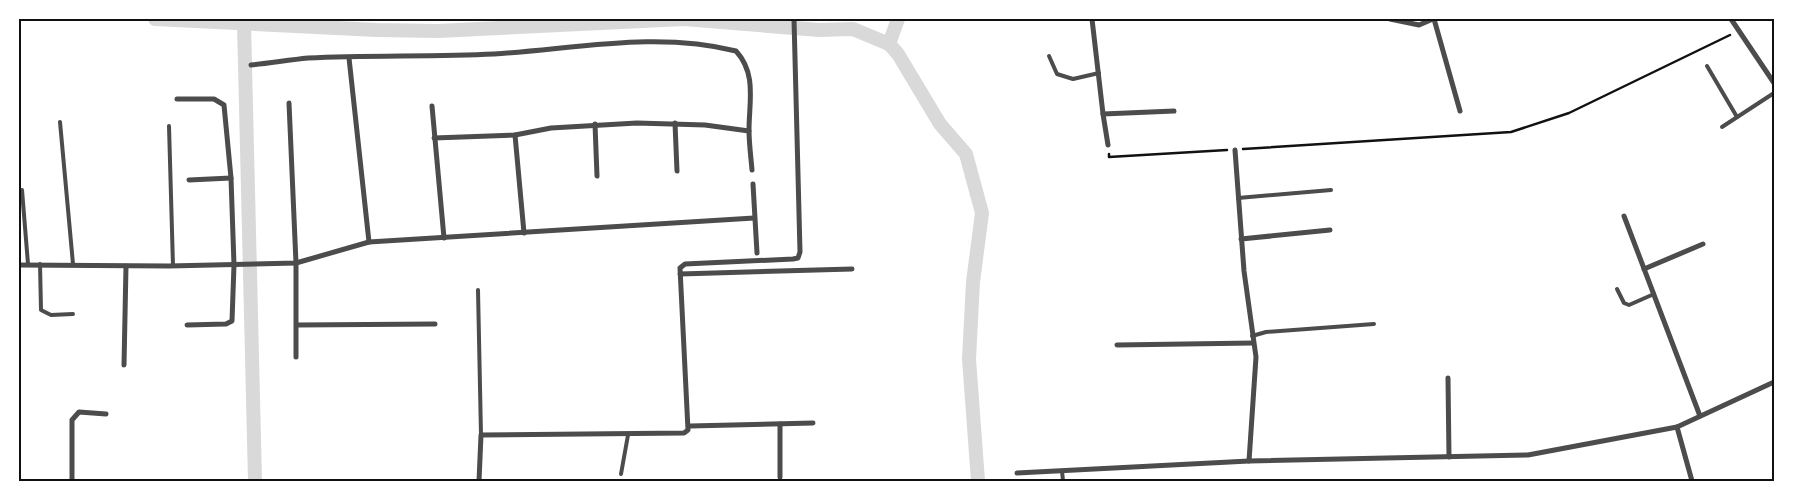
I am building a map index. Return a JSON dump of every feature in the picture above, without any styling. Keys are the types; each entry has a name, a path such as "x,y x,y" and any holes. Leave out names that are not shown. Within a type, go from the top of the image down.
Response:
{"street":[{"path":"479,481 481,435 684,433 690,426 680,268 685,264 798,258 800,252 794,19"},
{"path":"1092,19 1108,145"},
{"path":"1390,19 1419,25 1433,19 1460,111"},
{"path":"1730,19 1774,83"},
{"path":"252,65 307,58 488,54 638,41 696,43 718,46 736,51 744,60 748,70 751,84 749,131 752,170"},
{"path":"349,58 369,242"},
{"path":"177,99 214,99 224,105 234,265 232,321 226,324 186,325"},
{"path":"289,103 296,263 296,357"},
{"path":"432,106 444,238"},
{"path":"1103,114 1174,111"},
{"path":"434,138 515,135 595,124 675,123 749,131"},
{"path":"675,123 677,171"},
{"path":"595,124 597,176"},
{"path":"515,135 524,232"},
{"path":"1235,150 1241,239 1256,357 1249,461"},
{"path":"189,180 230,178"},
{"path":"754,184 757,254"},
{"path":"1624,216 1700,416"},
{"path":"19,265 173,266 296,263 369,242 754,218"},
{"path":"1241,239 1330,230"},
{"path":"1644,269 1703,244"},
{"path":"124,365 126,266"},
{"path":"680,274 852,269"},
{"path":"297,325 435,324"},
{"path":"1117,345 1253,343"},
{"path":"1448,378 1449,457"},
{"path":"1017,473 1249,461 1528,455 1677,427 1774,382"},
{"path":"72,481 72,420 79,412 106,414"},
{"path":"690,426 813,423"},
{"path":"780,424 780,477"},
{"path":"1677,427 1692,481"}],"lane":[{"path":"1049,56 1057,74 1066,78 1099,73"},
{"path":"1707,66 1737,117"},
{"path":"1722,127 1774,93"},
{"path":"60,122 72,264"},
{"path":"169,126 173,266"},
{"path":"22,190 28,264"},
{"path":"1238,198 1331,190"},
{"path":"40,264 41,310 51,315 73,314"},
{"path":"1617,289 1624,303 1629,305 1654,294"},
{"path":"478,290 481,435"},
{"path":"1252,337 1266,332 1374,324"},
{"path":"621,474 628,435"},
{"path":"1062,471 1063,481"}],"path":[{"path":"1108,145 1109,157 1511,132 1569,114 1738,30"}],"waterway":[{"path":"155,19 377,30 438,31 684,19 819,30 853,29 889,44 898,54 940,124 966,154 982,213 973,282 969,359 978,481"},
{"path":"889,44 898,19"},
{"path":"244,24 255,481"}]}
